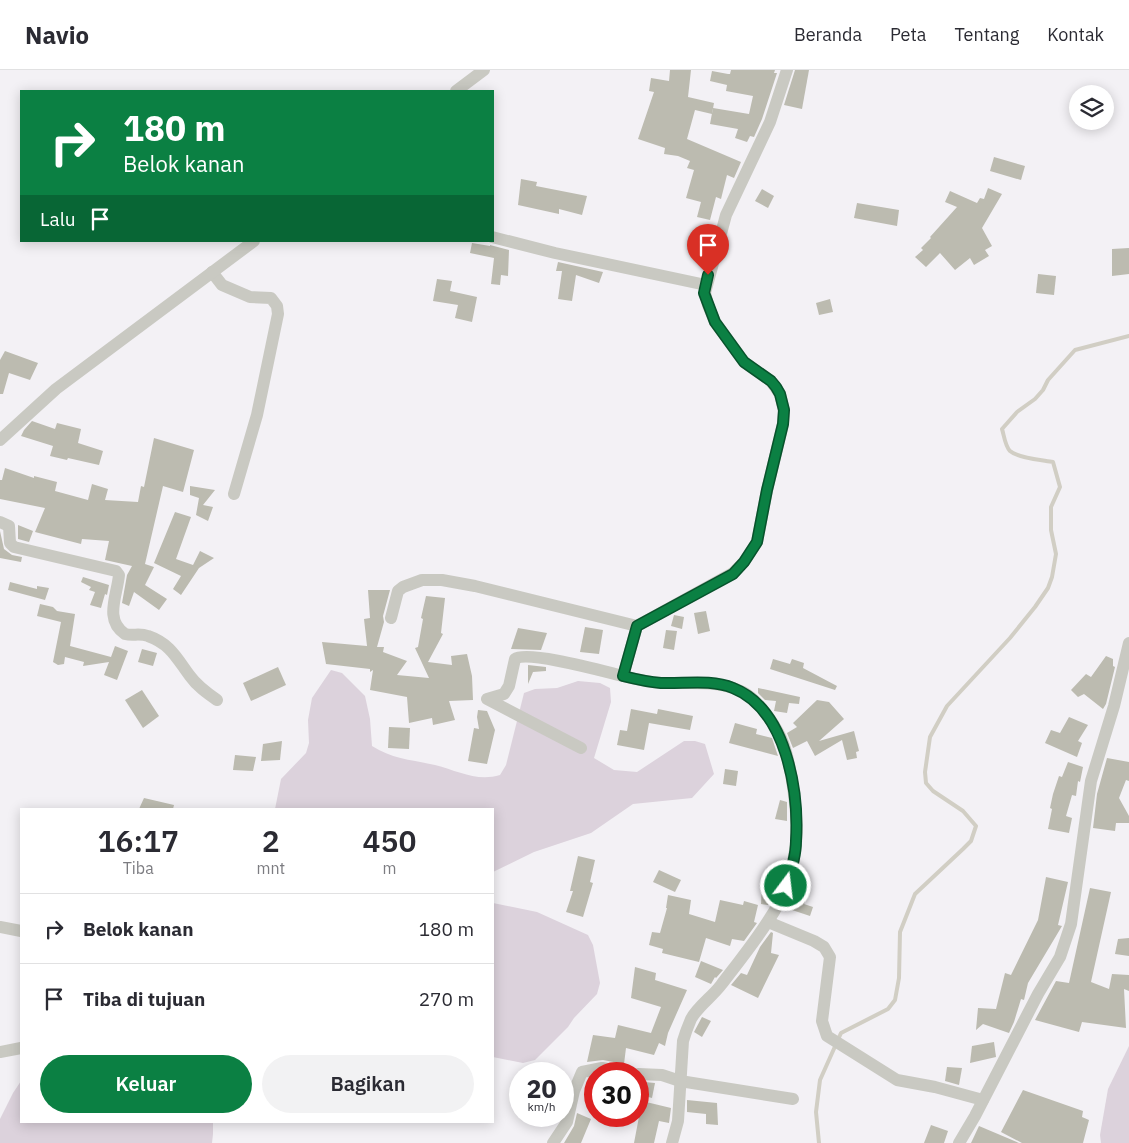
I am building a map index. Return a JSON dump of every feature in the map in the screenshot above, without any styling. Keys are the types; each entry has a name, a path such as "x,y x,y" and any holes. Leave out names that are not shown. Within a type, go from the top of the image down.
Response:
{"street":[{"path":"457,90 484,70"},
{"path":"391,618 398,592 404,587 422,580 442,580 475,586 637,626 733,574 748,556 757,542 783,424 784,410 780,394 771,381 744,362 715,322 704,293 726,215 770,122 787,70"},
{"path":"494,238 555,253 706,286"},
{"path":"0,440 56,389 248,243"},
{"path":"212,272 222,285 250,297 271,298 277,306 278,314 256,415 234,494"},
{"path":"0,522 8,526 10,543 14,547 94,565 118,573 113,606 113,619 116,626 125,634 150,636 170,649 176,654 191,677 206,693 217,700"},
{"path":"623,676 637,626"},
{"path":"959,1143 1038,994 1060,957 1072,924 1091,781 1114,706 1129,643"},
{"path":"581,748 487,699 504,694 509,686 516,659 522,656 548,659 659,683 710,684 731,687 745,693 758,704 781,738 792,784 796,818 796,842 790,873 782,898 768,922 719,987 692,1018 683,1041 678,1121 672,1143"},
{"path":"768,922 814,941 824,947 830,957 822,1021 827,1036 897,1080 935,1087 983,1100"},
{"path":"0,927 20,931"},
{"path":"0,1052 20,1048"},
{"path":"553,1143 567,1122 574,1091 582,1072 584,1072"},
{"path":"649,1074 662,1074 680,1081 793,1099"}],"shaded area":[{"path":"331,670 342,673 365,696 370,719 372,746 395,756 460,773 492,777 500,775 506,765 524,693 535,689 557,688 578,681 600,683 610,688 611,702 594,758 614,770 637,772 684,741 695,741 705,744 714,774 692,798 633,804 591,833 534,852 494,872 494,808 275,808 281,779 306,753 309,743 308,720 312,698"},
{"path":"494,903 537,912 588,935 593,945 600,983 597,994 535,1060 518,1062 494,1057"},
{"path":"1129,1046 1129,1143 1101,1143 1100,1135 1108,1089"},
{"path":"20,1082 20,1123 213,1123 212,1143 0,1143 0,1119"}],"building":[{"path":"670,70 691,70 688,97 714,103 712,114 695,110 687,139 741,162 734,178 727,175 721,199 716,197 710,220 697,217 701,202 686,198 694,170 687,168 690,161 678,156 664,154 665,148 638,139 654,92 649,91 651,78 669,81"},
{"path":"731,70 775,70 774,73 777,73 762,119 754,137 750,136 747,142 735,138 738,129 710,124 713,108 749,114 753,96 726,91 727,85 710,81 712,71 730,74"},
{"path":"795,70 809,70 802,109 784,105"},
{"path":"994,157 1025,166 1021,180 990,171"},
{"path":"521,179 537,182 536,186 587,196 582,215 559,209 559,214 518,205"},
{"path":"988,188 1002,194 982,228 992,246 985,250 989,256 974,265 970,258 955,270 940,253 926,267 915,257 923,250 921,248 957,207 945,202 950,191 977,203 980,198 984,199"},
{"path":"762,189 774,196 768,208 755,201"},
{"path":"857,203 899,210 897,226 854,218"},
{"path":"472,243 509,250 508,276 501,275 500,285 491,284 494,258 470,253"},
{"path":"1129,248 1129,274 1112,276 1112,249"},
{"path":"558,262 603,272 599,283 576,275 572,301 558,299 562,271 556,271"},
{"path":"1038,274 1056,276 1054,295 1036,293"},
{"path":"437,279 452,281 450,291 477,297 472,322 455,318 458,305 433,301"},
{"path":"830,299 833,312 819,315 816,303"},
{"path":"5,351 38,363 30,380 9,373 3,394 0,394 0,360"},
{"path":"32,421 55,429 57,423 81,429 78,443 103,451 99,465 50,456 53,446 21,436"},
{"path":"154,438 194,450 183,492 163,486 145,564 154,567 145,585 167,599 159,610 134,592 129,606 122,603 127,575 132,566 105,560 109,541 82,539 81,544 35,532 45,508 0,499 0,480 2,480 5,468 34,478 34,476 57,482 55,491 88,500 92,484 108,489 105,500 138,502 141,486 144,487"},
{"path":"190,486 215,490 203,505 213,507 208,521 196,515 199,498 190,495"},
{"path":"175,512 191,517 176,559 193,565 200,551 214,558 199,568 181,595 173,589 181,576 154,563"},
{"path":"18,525 33,531 29,542 18,539"},
{"path":"0,531 4,549 12,555 22,557 21,562 0,558"},
{"path":"83,577 109,585 101,608 90,605 95,592 89,590 91,587 81,582"},
{"path":"10,582 37,589 37,586 49,588 45,600 8,590"},
{"path":"368,590 390,590 377,647 384,647 383,652 407,661 397,675 429,678 415,648 418,647 423,619 421,618 426,596 445,598 441,633 443,634 428,662 452,665 451,656 467,654 472,676 473,700 449,701 455,720 433,725 432,718 409,723 407,697 370,690 373,670 370,672 370,669 326,664 322,642 367,646 364,619 370,618"},
{"path":"40,604 53,607 57,611 75,614 70,646 111,657 115,646 128,651 117,680 104,675 109,662 83,666 84,662 65,657 64,664 58,665 53,662 61,622 37,616"},
{"path":"706,611 710,631 698,634 694,613"},
{"path":"674,615 684,617 682,629 671,626"},
{"path":"585,627 603,630 599,654 580,652"},
{"path":"518,628 547,633 541,650 511,649"},
{"path":"666,630 677,631 674,650 663,648"},
{"path":"142,649 157,653 153,666 138,662"},
{"path":"1106,656 1113,659 1113,666 1115,667 1106,704 1103,709 1084,694 1078,697 1071,690 1086,674 1091,677"},
{"path":"773,659 790,664 792,659 804,663 803,668 837,686 835,690 770,669"},
{"path":"528,665 546,667 546,671 533,672 528,684"},
{"path":"278,667 286,685 251,701 243,683"},
{"path":"758,688 800,697 799,704 789,703 787,713 774,711 776,701 765,700 758,693"},
{"path":"142,690 159,716 143,728 125,700"},
{"path":"817,700 829,702 844,719 819,741 854,731 859,751 856,752 857,758 847,760 842,740 815,756 807,741 793,748 787,733 797,727 793,723"},
{"path":"631,709 657,714 658,709 693,716 690,730 649,723 644,750 617,745 620,730 627,731"},
{"path":"478,710 487,711 495,730 487,764 468,761 474,728 479,729"},
{"path":"1069,717 1088,725 1078,741 1082,743 1077,757 1045,743 1051,730 1060,733"},
{"path":"735,723 757,729 756,734 772,738 778,756 729,743"},
{"path":"389,727 410,728 409,749 388,748"},
{"path":"282,741 280,760 261,761 263,744"},
{"path":"235,755 256,757 253,771 233,770"},
{"path":"1107,758 1129,762 1129,781 1126,780 1119,798 1129,816 1129,823 1116,823 1115,831 1093,828 1097,794"},
{"path":"1068,762 1083,767 1080,782 1078,781 1076,796 1072,795 1066,816 1072,818 1069,833 1048,829 1053,794 1059,776 1062,777"},
{"path":"725,769 738,771 736,786 723,784"},
{"path":"144,798 174,805 173,808 139,808"},
{"path":"780,800 787,802 787,821 775,819"},
{"path":"578,856 595,860 590,882 593,883 583,917 566,912 573,891 570,891"},
{"path":"659,870 681,880 675,892 653,882"},
{"path":"1046,877 1068,882 1058,925 1062,926 1028,983 1024,1000 1021,999 1009,1033 983,1024 976,1030 978,1008 996,1009 1005,973 1011,975 1038,920"},
{"path":"762,883 777,885 768,905 761,904"},
{"path":"1090,888 1111,892 1091,982 1109,989 1112,974 1129,975 1129,991 1124,989 1126,1028 1082,1022 1079,1032 1035,1020 1056,981 1069,983"},
{"path":"795,892 807,896 804,904 813,907 810,916 789,909"},
{"path":"668,895 691,900 689,914 715,922 720,900 743,905 744,901 758,905 754,922 757,923 744,941 732,939 730,946 706,938 699,962 662,953 663,949 649,945 652,932 660,933 667,908"},
{"path":"771,932 773,933 771,953 779,955 758,998 731,985 741,973 747,975 760,947"},
{"path":"1129,938 1129,956 1115,954 1118,939"},
{"path":"701,961 723,970 715,977 711,984 695,977"},
{"path":"635,967 656,973 655,980 687,990 668,1033 665,1046 659,1043 654,1055 626,1048 624,1062 603,1060 587,1062 593,1035 615,1038 618,1025 651,1033 661,1007 631,998"},
{"path":"702,1017 711,1021 702,1037 694,1032"},
{"path":"994,1042 996,1057 970,1063 972,1046"},
{"path":"947,1067 962,1068 959,1085 945,1081"},
{"path":"649,1082 655,1083 652,1098 649,1097"},
{"path":"1023,1090 1083,1111 1082,1117 1089,1120 1083,1143 1022,1143 1001,1132"},
{"path":"687,1100 717,1103 718,1125 706,1124 706,1114 687,1112"},
{"path":"649,1103 671,1108 669,1123 659,1121 654,1143 634,1143 637,1127 649,1127"},
{"path":"577,1113 584,1116 584,1127 588,1127 581,1143 564,1143 574,1127"},
{"path":"931,1125 948,1131 944,1143 924,1143"},
{"path":"979,1126 1019,1143 971,1143"}],"waterway":[{"path":"819,1143 816,1112 820,1080 841,1033 888,1009 895,1000 899,978 900,932 915,894 971,841 976,826 963,811 933,791 926,783 925,772 930,737 947,706 1010,638 1035,607 1048,588 1052,577 1056,554 1051,530 1051,507 1060,487 1053,462 1024,457 1010,451 1002,429 1017,412 1035,399 1043,390 1048,380 1075,350 1129,336"}],"route":[{"path":"708,275 704,293 715,322 744,362 771,381 776,387 784,410 783,424 757,542 752,550 733,574 637,626 633,634 623,676 659,683 710,684 731,687 745,693 758,704 781,738 792,784 796,818 796,842 786,886"}]}
